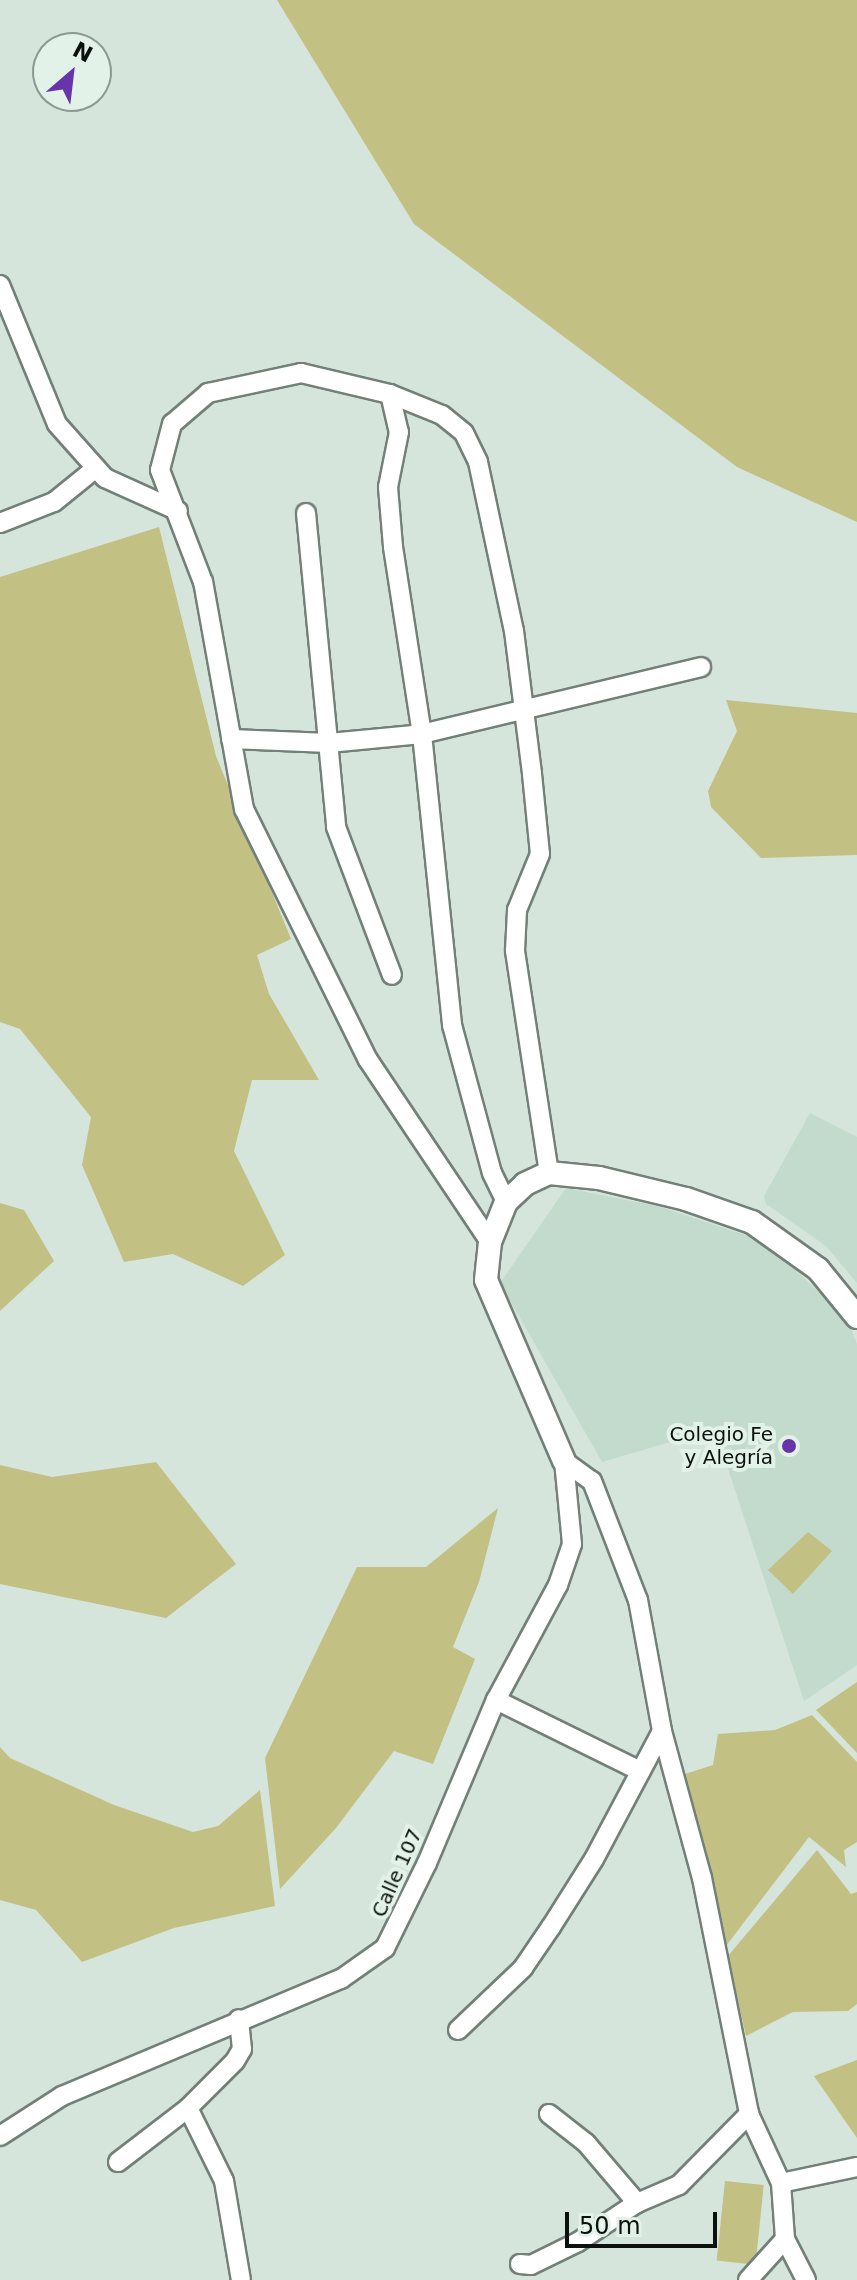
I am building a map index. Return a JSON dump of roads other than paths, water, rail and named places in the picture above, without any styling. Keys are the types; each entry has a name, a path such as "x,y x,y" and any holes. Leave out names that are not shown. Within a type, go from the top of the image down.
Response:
{"street":[{"path":"0,285 57,424 105,478 178,511"},
{"path":"490,1242 430,1161 368,1060 244,809 203,582 160,470 163,441 182,410 208,393 301,373 390,394 442,415 464,433 478,462 514,631 540,854 517,910 515,951 549,1173"},
{"path":"390,394 399,432 388,487 393,547 422,734 452,1025 492,1173 506,1202"},
{"path":"0,523 54,502 96,468"},
{"path":"306,513 336,827 392,975"},
{"path":"231,739 329,743 422,734 522,713 701,667"},
{"path":"806,2280 785,2239 781,2183 749,2114 702,1878 662,1731 638,1600 592,1481 564,1461 493,1305 486,1280 490,1242 506,1202 525,1184 549,1173 599,1178 686,1199 752,1222 818,1269 857,1317"},
{"name":"Calle 107","path":"0,2136 62,2096 239,2019 341,1979 385,1948 427,1863 496,1700 531,1643 572,1544 564,1461"},
{"path":"496,1700 640,1771"},
{"path":"458,2030 523,1968 594,1859 662,1731"},
{"path":"118,2162 188,2108 242,2049 239,2019"},
{"path":"188,2108 224,2181 241,2280"},
{"path":"549,2114 586,2143 637,2203"},
{"path":"520,2264 531,2265 578,2242 637,2203 679,2185 749,2114"},
{"path":"781,2183 857,2167"},
{"path":"748,2280 785,2239"}],"place":[{"name":"Colegio Fe y Alegría","path":"789,1446"}]}
